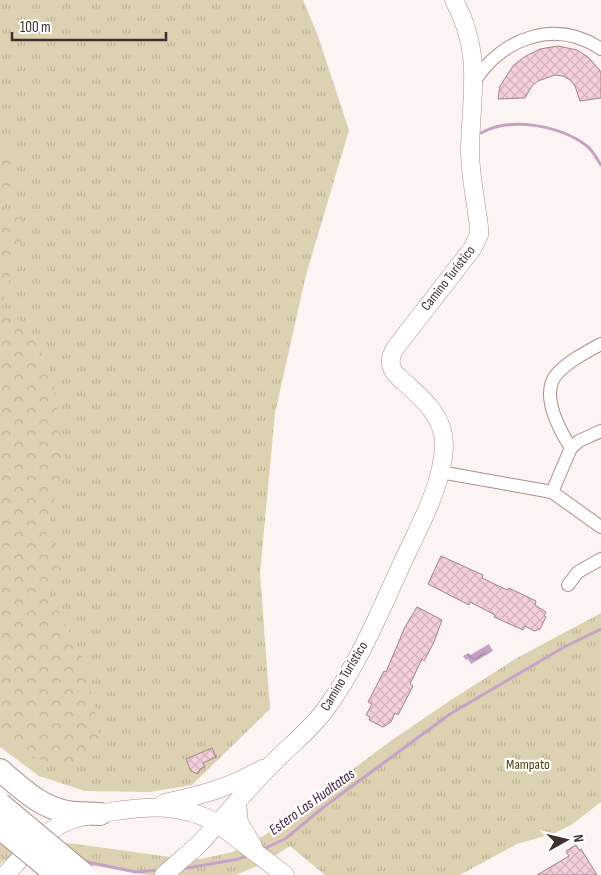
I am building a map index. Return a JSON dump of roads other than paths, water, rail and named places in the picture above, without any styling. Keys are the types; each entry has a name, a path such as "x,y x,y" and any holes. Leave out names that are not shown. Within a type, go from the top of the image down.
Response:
{"highway":[{"path":"0,770 26,792 49,806 67,812 100,814"},
{"path":"0,804 85,875"},
{"path":"0,828 57,875"}],"main road":[{"name":"Camino Turístico","path":"164,875 198,844 318,718 354,664 414,538 440,472 443,458 443,437 437,417 426,402 396,374 391,362 396,346 472,249 479,234 471,176 470,152 474,82 480,62 454,0"},
{"path":"5,875 31,848 64,823 79,817 148,807 203,796 241,780 277,759"},
{"path":"237,802 241,837"},
{"path":"148,807 188,812 217,823 241,837 259,855 285,875"}],"street":[{"path":"480,62 495,56 512,45 540,35 570,36 590,42 601,49"},
{"path":"571,448 560,430 552,407 551,393 555,376 566,366 601,344"},
{"path":"552,492 571,448 579,441 601,431"},
{"path":"440,472 552,492 601,527"},
{"path":"568,585 578,572 601,560"}],"water":[{"path":"489,644 493,651 471,664 463,656 469,653 470,655"}],"waterway":[{"path":"481,133 493,128 521,124 550,129 564,133 587,146 601,165"},
{"name":"Estero Las Hualtatas","path":"261,850 285,839 325,806 450,714 564,647 601,629"},
{"name":"Estero Las Hualtatas","path":"181,869 239,859 248,855"},
{"name":"Estero Las Hualtatas","path":"83,861 136,872 160,870"}],"park label":[{"name":"Mampato","path":"528,764"}]}
